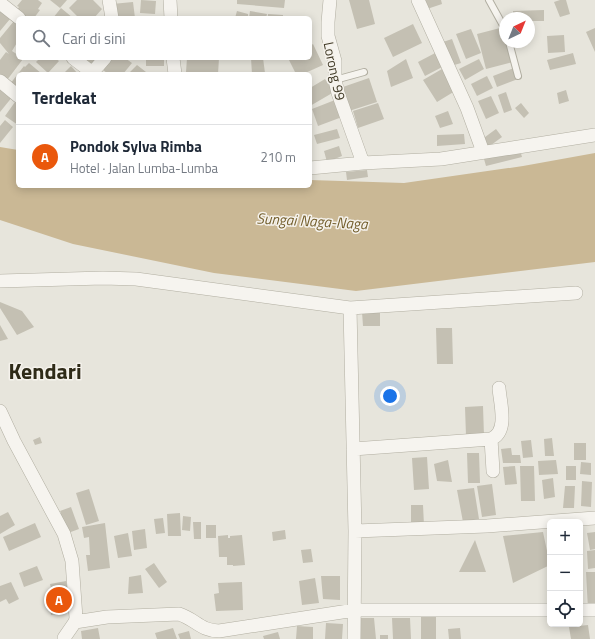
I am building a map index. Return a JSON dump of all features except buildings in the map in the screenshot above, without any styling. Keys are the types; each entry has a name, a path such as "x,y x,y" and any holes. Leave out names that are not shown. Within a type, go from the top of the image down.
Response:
{"street":[{"path":"109,0 112,16"},
{"path":"170,0 171,16"},
{"name":"Lorong 99","path":"330,0 328,36 335,61 335,80 338,93 363,163"},
{"path":"418,0 467,108 483,152"},
{"path":"0,3 16,16"},
{"path":"76,60 92,72"},
{"path":"94,72 103,60"},
{"path":"173,60 175,72"},
{"path":"0,81 16,94"},
{"path":"312,168 363,163 440,159 595,134"},
{"path":"0,282 103,278 136,279 350,308 576,293"},
{"path":"350,308 355,531 354,639"},
{"path":"353,449 491,439 499,434 502,427 498,388"},
{"path":"0,412 14,442 64,534 72,561 76,618 64,639"},
{"path":"491,439 494,471"},
{"path":"355,531 487,526 595,518"},
{"path":"75,622 107,617 179,614 207,630 219,631 355,610 547,610"},
{"path":"583,610 595,610"}],"lane":[{"path":"489,0 499,18"},
{"path":"511,48 518,76"},
{"path":"335,80 364,72"}],"water":[{"name":"Sungai Naga-Naga","path":"0,147 16,150 16,188 312,188 312,180 404,183 523,166 595,153 595,262 356,291 214,273 73,244 0,220"}],"place":[{"name":"Pondok Sylva Rimba","path":"59,600"}],"district":[{"name":"Kendari","path":"45,371"}]}
